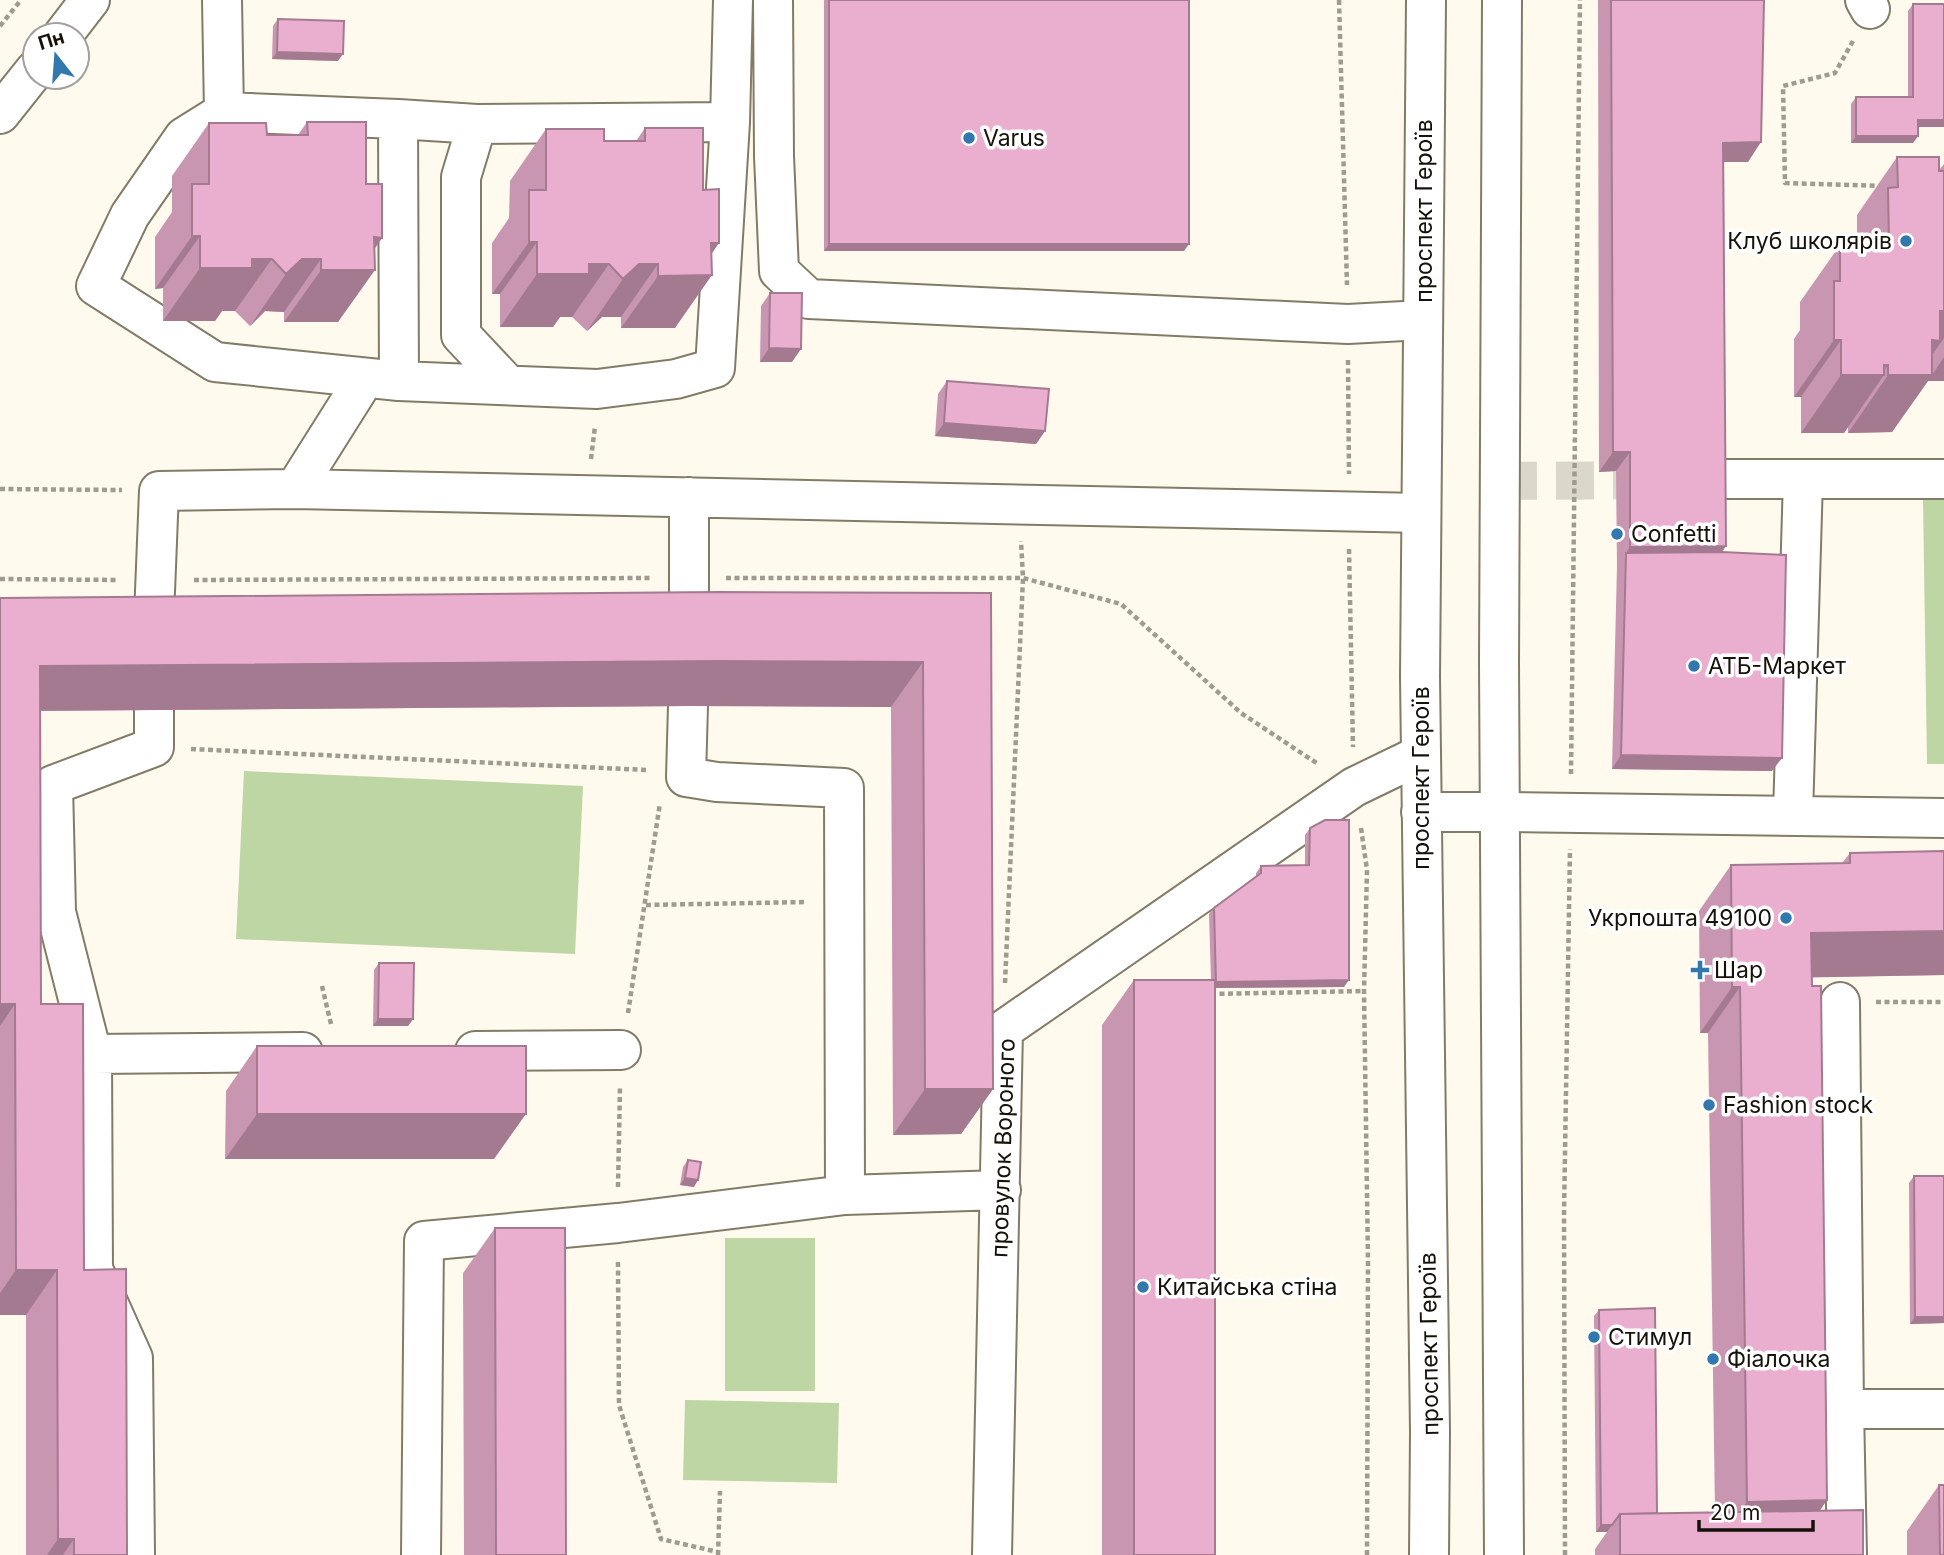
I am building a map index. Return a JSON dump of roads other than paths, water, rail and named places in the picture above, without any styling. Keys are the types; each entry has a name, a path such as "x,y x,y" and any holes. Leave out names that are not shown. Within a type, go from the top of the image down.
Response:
{"main road":[{"path":"73,21 90,0"},
{"path":"222,0 224,112"},
{"path":"730,122 477,124 224,112 184,137 130,215 96,286 215,362 382,379 597,388 676,379 715,368 730,122 733,0"},
{"path":"773,0 774,156 779,271 809,299 1348,324 1423,320"},
{"name":"проспект Героїв","path":"1426,0 1420,755 1430,1432 1429,1555"},
{"path":"1502,0 1499,607 1504,1555"},
{"path":"0,114 21,88"},
{"path":"295,489 382,379 398,119"},
{"path":"477,124 461,177 461,335 507,384"},
{"path":"1712,479 1944,479"},
{"path":"1793,815 1803,479"},
{"path":"153,642 159,491 295,489 1420,513"},
{"path":"688,497 689,638"},
{"path":"688,706 686,777 717,782 844,788 845,1195"},
{"path":"135,1555 133,1357 93,1269 92,1054 56,912 53,785 154,729"},
{"name":"провулок Вороного","path":"992,1555 1003,1030 1354,787 1420,755"},
{"path":"1421,812 1944,818"},
{"path":"19,902 56,912"},
{"path":"1840,1002 1843,1409 1847,1555"},
{"path":"446,1051 621,1050"},
{"path":"92,1054 338,1052"},
{"path":"421,1555 424,1241 618,1223 845,1195 1001,1190"},
{"path":"1843,1409 1944,1409"}],"tunnel":[{"path":"1499,481 1668,480"}],"place":[{"name":"Varus","path":"969,138"},
{"name":"Клуб школярів","path":"1906,241"},
{"name":"Confetti","path":"1617,534"},
{"name":"АТБ-Маркет","path":"1694,666"},
{"name":"Укрпошта 49100","path":"1786,918"},
{"name":"Шар","path":"1700,970"},
{"name":"Fashion stock","path":"1709,1105"},
{"name":"Китайська стіна","path":"1143,1287"},
{"name":"Стимул","path":"1594,1337"},
{"name":"Фіалочка","path":"1713,1359"}]}
